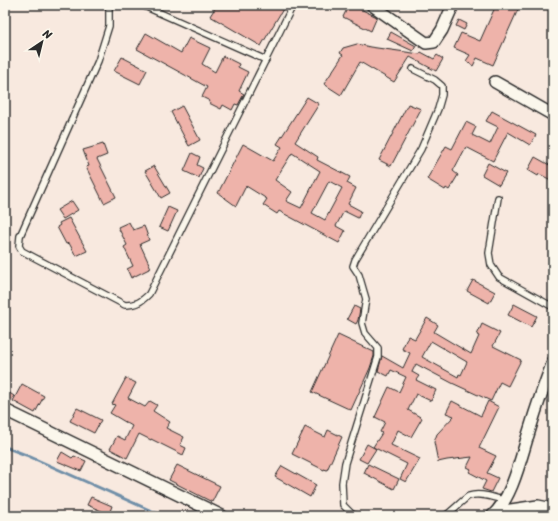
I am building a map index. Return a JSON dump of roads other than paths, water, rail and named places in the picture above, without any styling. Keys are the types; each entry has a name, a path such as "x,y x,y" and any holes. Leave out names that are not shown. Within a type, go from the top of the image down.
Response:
{"street":[{"path":"372,5 426,43 434,42 442,30 453,5"},
{"path":"495,82 553,116"},
{"path":"495,514 513,484 553,362"},
{"path":"5,410 222,516"},
{"path":"495,514 538,506 553,508"}],"lane":[{"path":"109,5 109,26 98,61 20,236 19,246 22,250 125,304 134,305 142,301 149,294 293,5"},
{"path":"142,5 266,60"},
{"path":"357,516 352,514 343,505 342,483 345,463 378,357 378,348 365,333 362,323 366,299 359,275 353,266 355,260 421,149 438,109 442,95 442,86 435,80 412,69"},
{"path":"498,198 489,253 491,265 499,277 553,307"},
{"path":"445,516 469,496 479,495 504,500"}],"waterway":[{"path":"5,447 163,516"}]}
